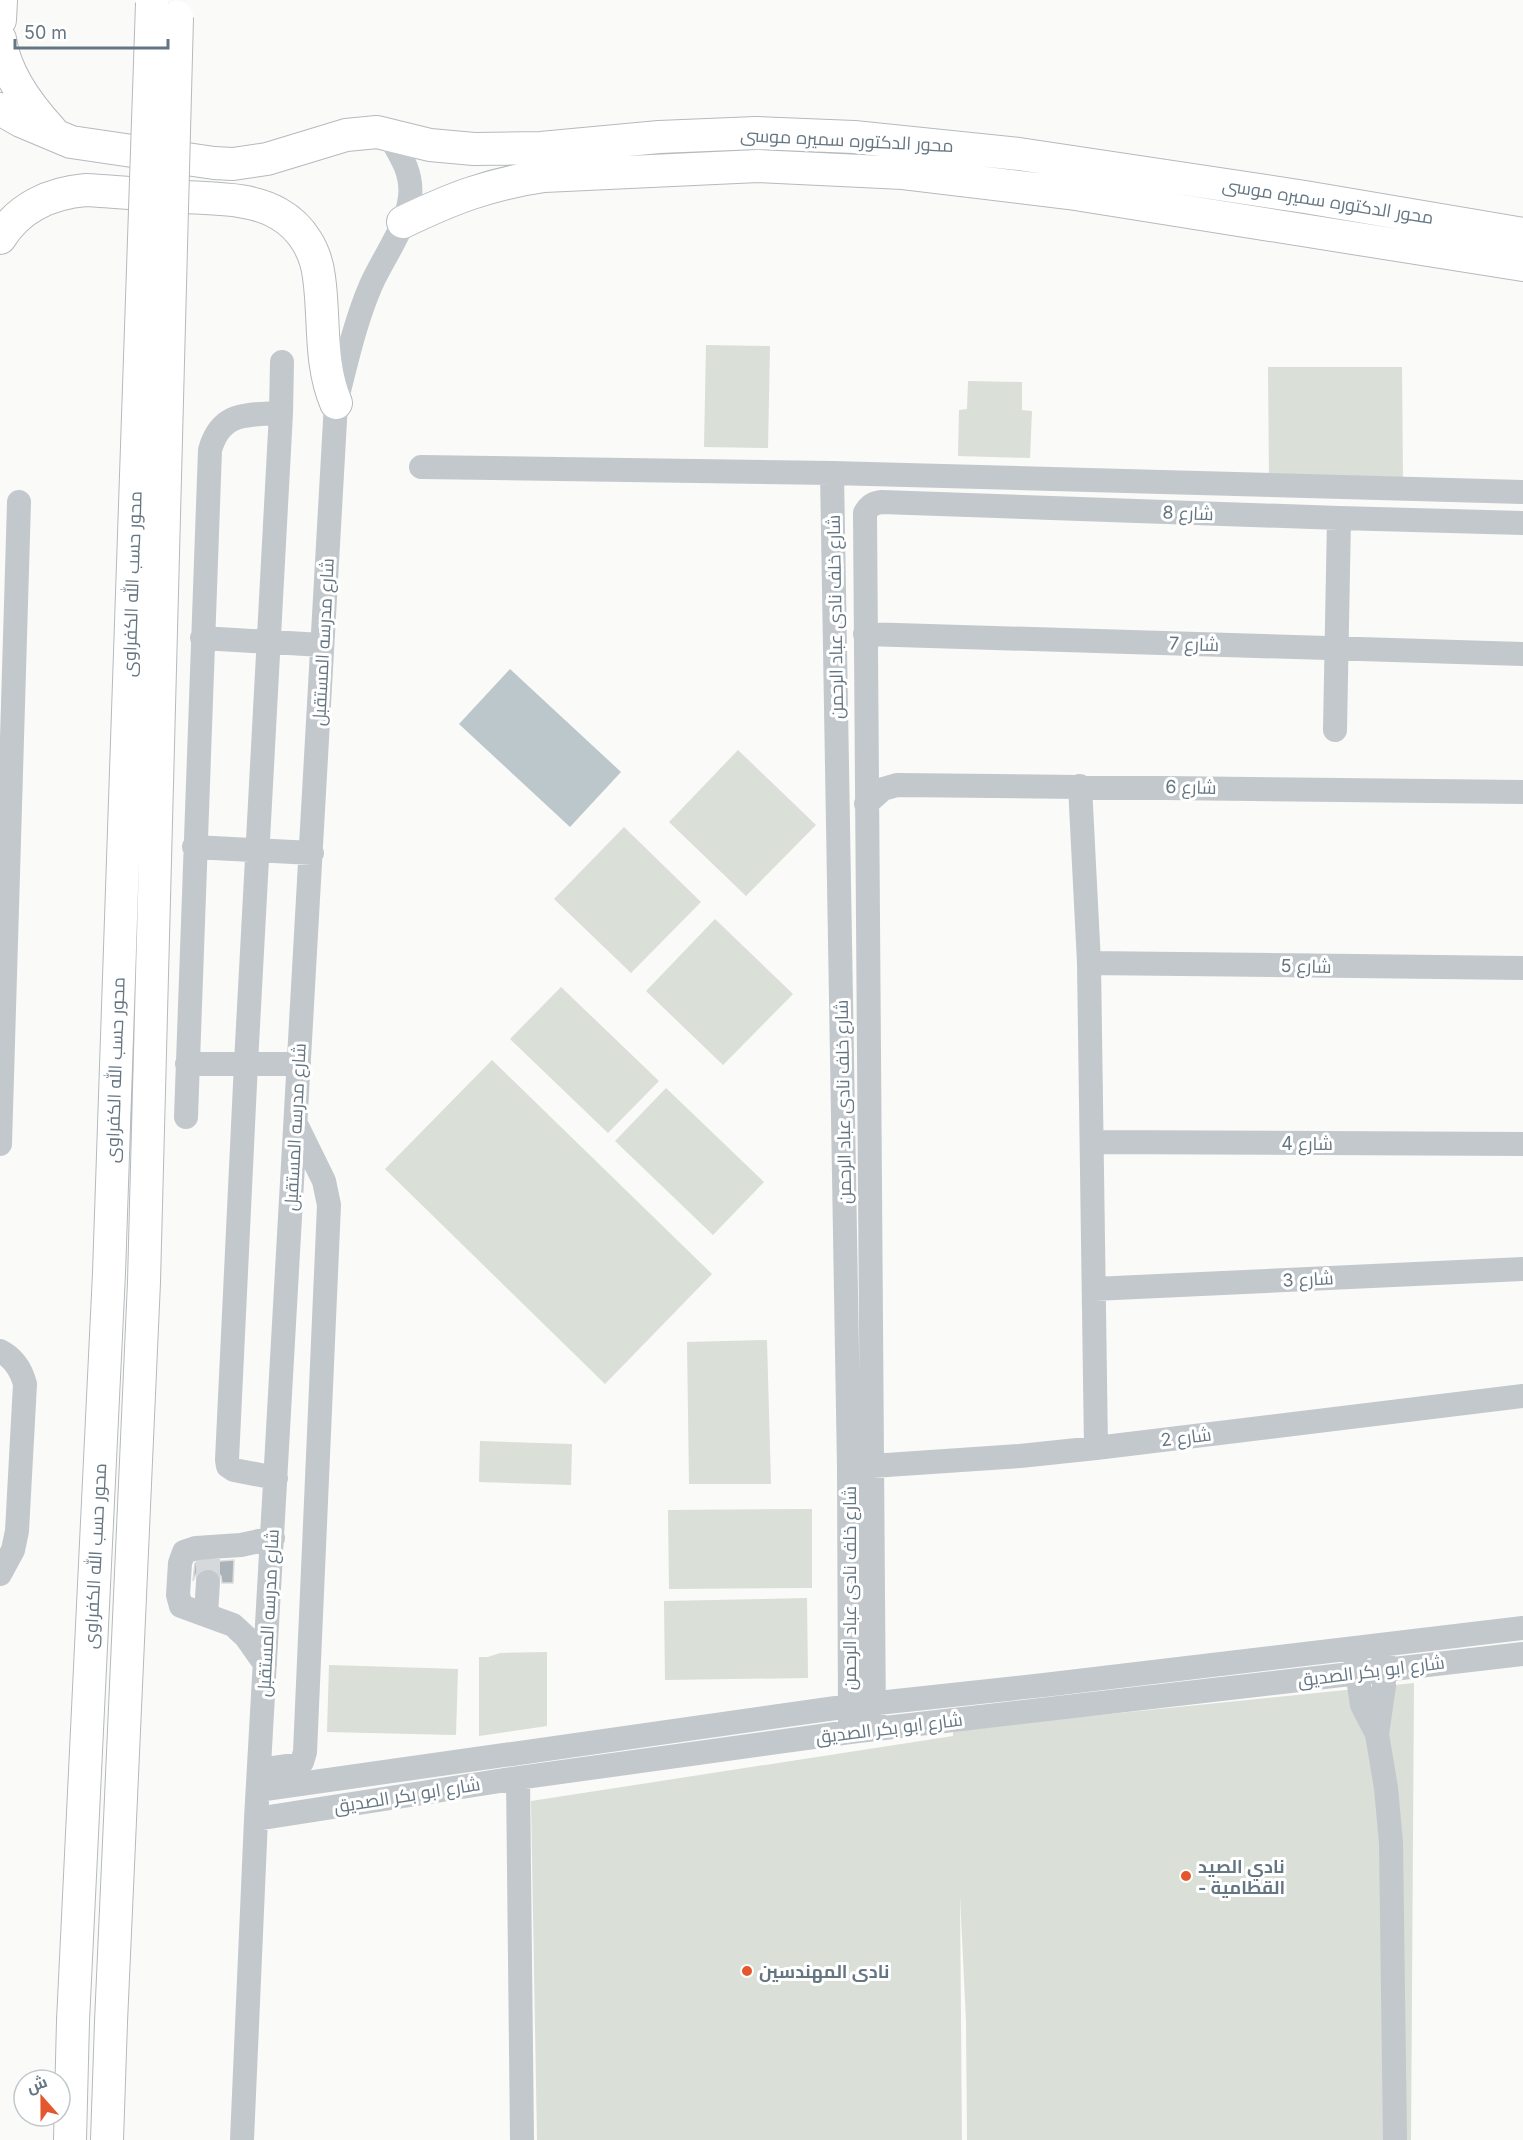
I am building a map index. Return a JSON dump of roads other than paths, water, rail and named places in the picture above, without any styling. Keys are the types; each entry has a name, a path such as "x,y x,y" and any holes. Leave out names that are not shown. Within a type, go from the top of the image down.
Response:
{"main road":[{"path":"0,20 1,0"},
{"name":"محور حسب الله الكفراوى","path":"70,2140 73,2021 165,5"},
{"name":"محور حسب الله الكفراوى","path":"107,2140 144,1282 165,5"},
{"path":"1,52 32,108 58,138"},
{"name":"محور الدكتوره سميره موسى","path":"0,109 58,138 96,147 233,164 267,159 346,135 377,132 448,148 474,149 541,148 659,137 756,133 854,137 1019,154 1305,196 1523,234"},
{"name":"محور الدكتوره سميره موسى","path":"403,222 485,187 544,176 758,166 903,173 1069,193 1523,265"},
{"path":"0,238 14,220 26,210 54,195 70,191 86,190 228,200 265,207 279,213 305,237 314,253 321,288 327,376 336,403"}],"street":[{"name":"شارع مدرسه المستقبل","path":"242,2140 256,1818 336,403 361,311 371,285 403,222 410,198 409,176 402,156 388,134"},
{"path":"276,1478 234,1470 227,1464 282,362"},
{"path":"186,1117 210,450 214,435 231,419 245,415 281,413"},
{"path":"421,467 832,473 1523,492"},
{"name":"شارع خلف نادى عباد الرحمن","path":"832,473 838,786 860,1467 874,1729"},
{"path":"0,1143 7,669 19,502"},
{"name":"شارع 8","path":"864,520 869,507 874,503 882,502 1523,522"},
{"path":"1335,730 1339,518"},
{"name":"شارع خلف نادى عباد الرحمن","path":"850,1732 860,1467 866,795 864,520"},
{"name":"شارع 7","path":"865,634 1523,654"},
{"path":"202,638 322,645"},
{"path":"838,786 866,795"},
{"name":"شارع 6","path":"866,795 891,786 1523,792"},
{"path":"1080,786 1089,963 1096,1448"},
{"path":"194,847 312,853"},
{"name":"شارع 5","path":"1089,963 1523,968"},
{"path":"187,1064 299,1064"},
{"path":"259,1780 299,1764 305,1752 329,1205 324,1181 296,1124"},
{"name":"شارع 4","path":"1092,1142 1523,1144"},
{"name":"شارع 3","path":"1094,1289 1523,1269"},
{"path":"0,1351 18,1365 25,1384 17,1531 13,1550 0,1574"},
{"name":"شارع 2","path":"860,1467 1020,1456 1096,1448 1523,1396"},
{"path":"208,1563 241,1545 273,1538"},
{"path":"208,1563 190,1549 184,1552 181,1557 179,1602 185,1608 224,1621 240,1631 265,1664"},
{"path":"206,1614 208,1563"},
{"name":"شارع ابو بكر الصديق","path":"259,1780 303,1784 850,1706 1523,1628"},
{"path":"1377,1734 1384,1670 1382,1645"},
{"path":"1354,1648 1362,1705 1377,1734 1386,1788 1391,1843 1395,2140"},
{"name":"شارع ابو بكر الصديق","path":"256,1818 518,1778 850,1732 1523,1654"},
{"path":"518,1778 522,2140"},
{"path":"302,1811 303,1784"}],"tunnel":[{"path":"208,1559 208,1582"}],"place":[{"name":"نادي الصيد - القطامية","path":"1186,1876"},
{"name":"نادى المهندسين","path":"747,1971"}]}
